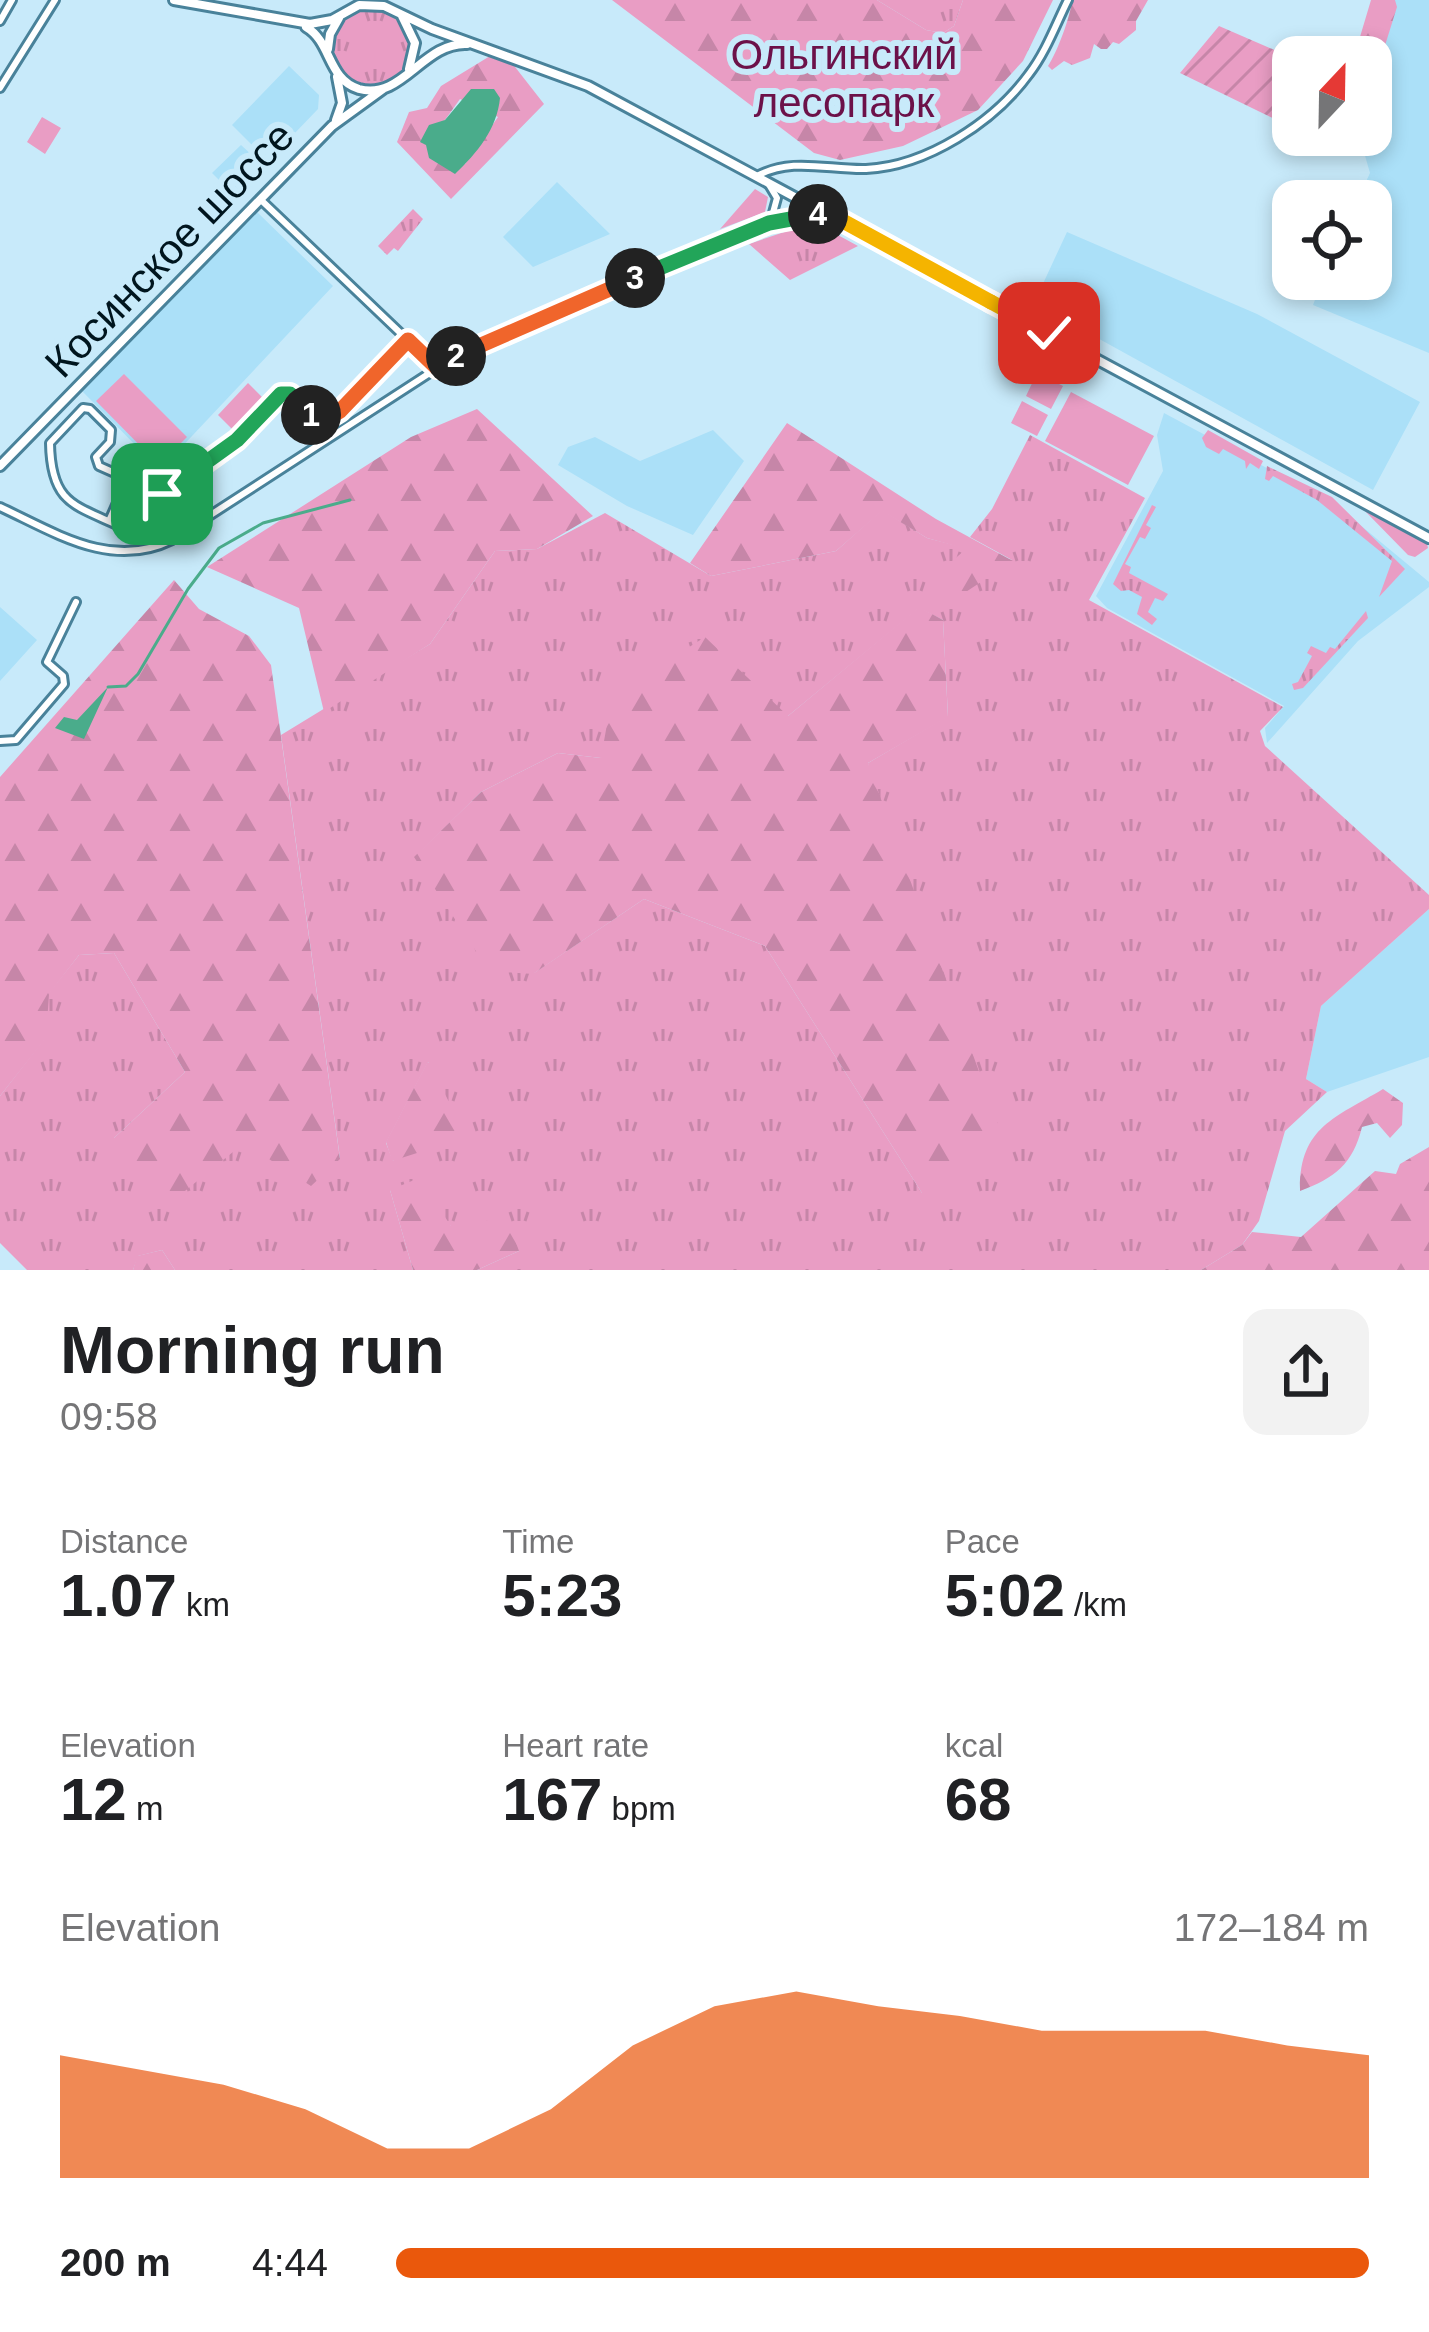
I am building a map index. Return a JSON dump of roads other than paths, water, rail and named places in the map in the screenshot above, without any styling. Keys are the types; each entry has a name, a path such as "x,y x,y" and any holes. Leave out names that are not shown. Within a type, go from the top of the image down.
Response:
{"street":[{"path":"0,21 12,0"},
{"path":"0,88 55,0"},
{"path":"174,0 293,23 318,24 367,4 392,9 432,29 588,86 1429,538"},
{"path":"757,176 783,165 871,169 942,146 982,122 1015,92 1034,69 1068,0"},
{"path":"392,9 413,35 415,52 405,75"},
{"path":"331,63 330,34 344,13"},
{"path":"293,23 317,34 331,63 358,89 383,89 440,48 459,44 486,48"},
{"name":"Косинское шоссе","path":"331,63 342,103 332,126"},
{"name":"Косинское шоссе","path":"0,466 332,126 383,89"},
{"path":"768,182 777,206 769,223"},
{"path":"784,218 796,204 794,196"},
{"path":"260,199 437,368"},
{"path":"0,506 100,551 150,550 459,354 769,223 830,214"},
{"path":"130,531 60,494 50,442 83,408 90,409 112,434 96,463 157,494 167,492 237,440 284,393 322,422 340,411 408,340"},
{"path":"109,521 127,480"},
{"path":"0,741 16,740 64,684 63,676 47,662 76,602"}],"waterway":[{"path":"108,687 126,686 138,674 188,589 219,548 263,523 350,500"}],"park label":[{"name":"Ольгинский лесопарк","path":"844,78"}]}
